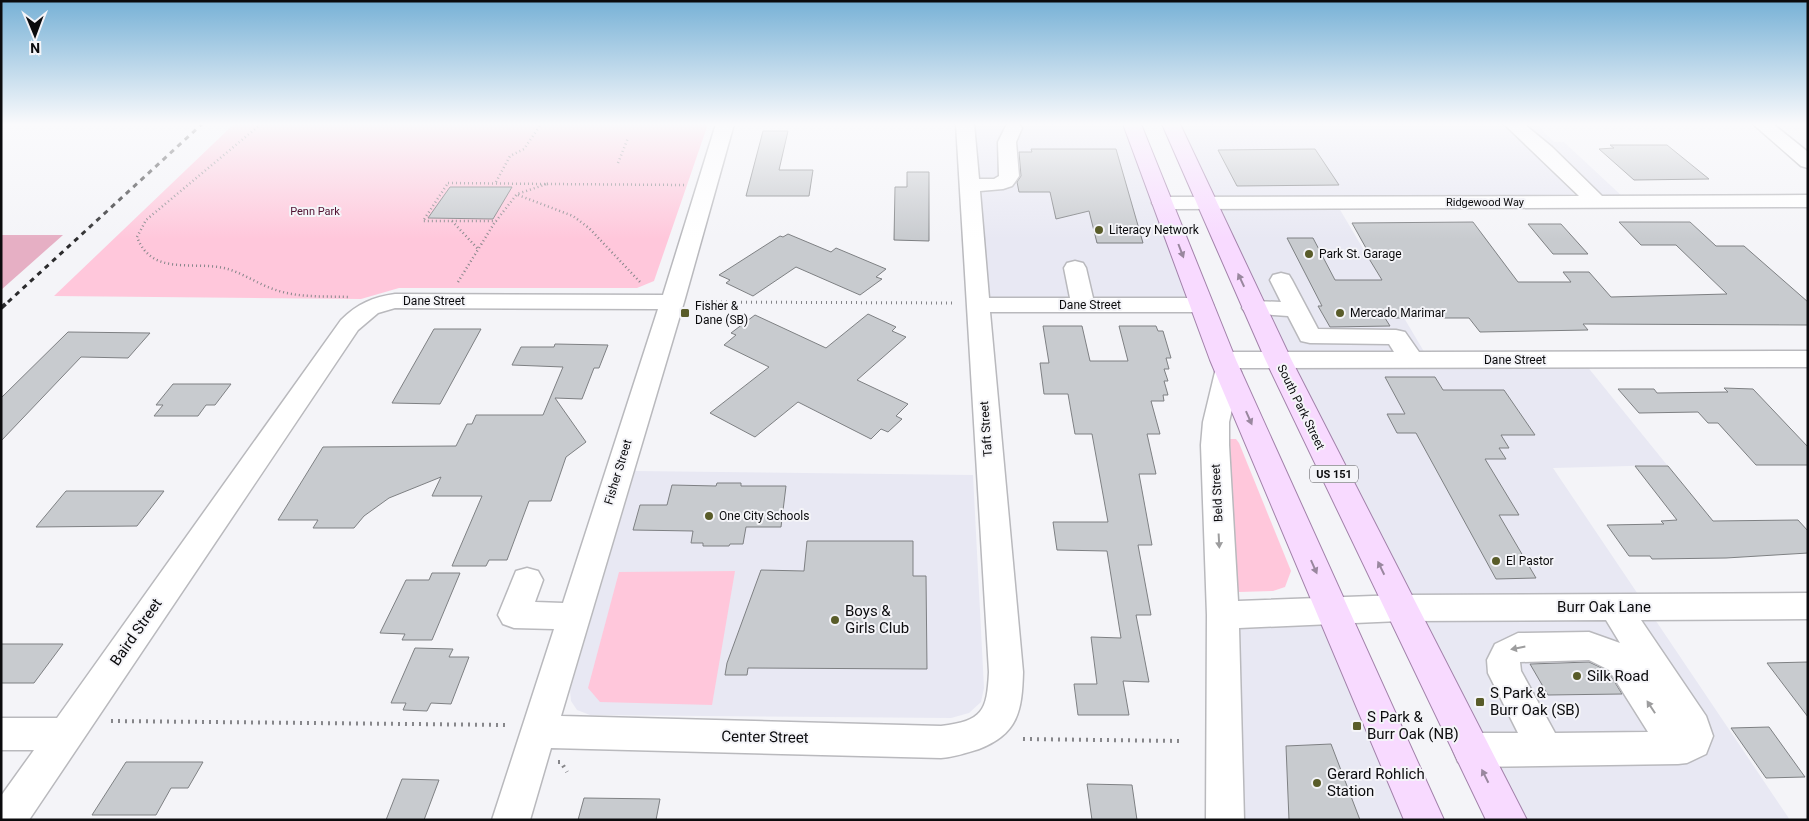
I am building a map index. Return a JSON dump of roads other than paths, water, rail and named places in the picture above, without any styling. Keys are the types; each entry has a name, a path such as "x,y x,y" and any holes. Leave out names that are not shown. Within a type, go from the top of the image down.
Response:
{"main road":[{"path":"1147,162 1225,366 1334,610 1424,820"},
{"name":"South Park Street","path":"1187,162 1278,359 1400,608 1507,820"}],"street":[{"name":"Fisher Street","path":"511,820 523,728 574,616 682,302 707,185 714,162"},
{"name":"Taft Street","path":"968,162 970,185 967,304 1006,672 1004,706 998,718 988,728"},
{"path":"970,185 996,185 1005,182 1009,176 1008,162"},
{"path":"1557,162 1596,201"},
{"name":"Ridgewood Way","path":"1162,203 1808,201"},
{"path":"1075,268 1082,305"},
{"path":"1281,280 1310,336 1396,337 1411,359"},
{"name":"Dane Street","path":"267,444 349,325 364,310 384,302 682,302"},
{"name":"Dane Street","path":"967,304 1201,305"},
{"path":"1254,308 1296,309"},
{"name":"Dane Street","path":"1225,366 1278,359 1808,359"},
{"name":"Beld Street","path":"1225,366 1216,422 1215,444 1223,615 1225,820"},
{"name":"Baird Street","path":"7,820 267,444"},
{"path":"527,580 514,615 574,616"},
{"name":"Burr Oak Lane","path":"1400,608 1808,606"},
{"path":"1472,750 1678,748 1692,746 1695,742 1696,734 1693,727 1615,607"},
{"path":"1223,615 1400,608"},
{"path":"1545,749 1502,664 1504,656 1510,650 1518,647 1589,646 1614,655 1621,660 1678,748"},
{"name":"Center Street","path":"523,728 940,742 965,737 988,728"},
{"path":"1,734 65,734"}],"railway":[{"path":"8,302 160,162"},
{"path":"1,308 9,301"}],"place":[{"name":"Literacy Network","path":"1099,230"},
{"name":"Park St. Garage","path":"1309,254"},
{"name":"Fisher & Dane (SB)","path":"685,313"},
{"name":"Mercado Marimar","path":"1340,313"},
{"name":"One City Schools","path":"709,516"},
{"name":"El Pastor","path":"1496,561"},
{"name":"Boys & Girls Club","path":"835,620"},
{"name":"Silk Road","path":"1577,676"},
{"name":"S Park & Burr Oak (SB)","path":"1480,702"},
{"name":"S Park & Burr Oak (NB)","path":"1357,726"},
{"name":"Gerard Rohlich Station","path":"1317,783"}],"park label":[{"name":"Penn Park","path":"315,211"}]}
